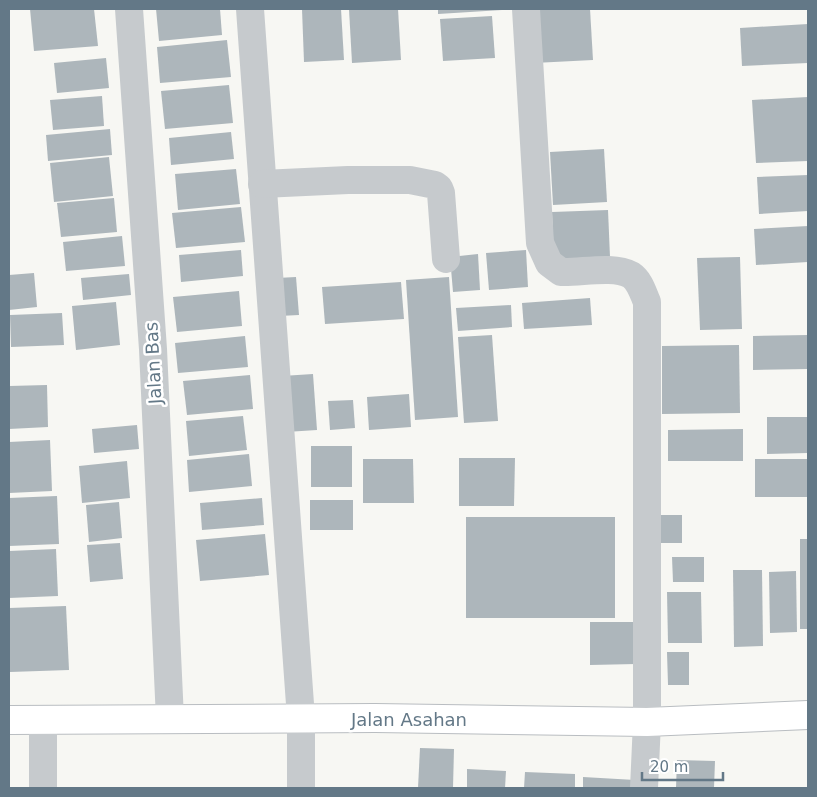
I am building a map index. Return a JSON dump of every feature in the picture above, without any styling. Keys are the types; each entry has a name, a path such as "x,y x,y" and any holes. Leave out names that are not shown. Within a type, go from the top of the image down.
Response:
{"main road":[{"name":"Jalan Asahan","path":"9,720 301,718 647,722 808,715"}],"street":[{"name":"Jalan Bas","path":"129,9 153,349 170,719"},
{"path":"250,9 301,718 301,788"},
{"path":"526,9 540,243 549,263 561,272 611,270 631,276 641,286 647,302 647,722 644,788"},
{"path":"262,184 357,180 410,180 431,183 439,188 441,193 446,260"},
{"path":"43,720 43,788"}],"building":[{"path":"30,9 94,9 98,46 34,51"},
{"path":"156,9 220,9 222,35 159,41"},
{"path":"302,9 341,9 344,60 304,62"},
{"path":"349,9 398,9 401,60 352,63"},
{"path":"438,9 502,9 502,10 438,14"},
{"path":"531,9 590,9 593,60 534,63"},
{"path":"492,16 495,58 443,61 440,19"},
{"path":"808,24 808,63 742,66 740,28"},
{"path":"227,40 231,77 160,83 157,47"},
{"path":"106,58 109,88 57,93 54,63"},
{"path":"229,85 233,123 165,129 161,91"},
{"path":"102,96 104,126 53,130 50,100"},
{"path":"808,97 808,161 756,163 752,100"},
{"path":"110,129 112,155 48,161 46,135"},
{"path":"231,132 234,159 171,165 169,138"},
{"path":"604,149 607,202 553,205 550,152"},
{"path":"109,157 113,196 54,202 50,163"},
{"path":"236,169 240,204 178,210 175,174"},
{"path":"808,175 808,211 759,214 757,177"},
{"path":"114,198 117,232 61,237 57,203"},
{"path":"241,207 245,242 176,248 172,213"},
{"path":"608,210 610,257 554,260 552,212"},
{"path":"808,226 808,262 756,265 754,229"},
{"path":"122,236 125,266 66,271 63,242"},
{"path":"241,250 243,276 181,282 179,255"},
{"path":"526,250 528,287 489,290 486,253"},
{"path":"478,254 480,290 453,292 450,257"},
{"path":"740,257 742,329 700,330 697,258"},
{"path":"34,273 37,307 9,310 9,275"},
{"path":"129,274 131,295 83,300 81,278"},
{"path":"296,277 299,315 279,316 277,278"},
{"path":"449,277 458,417 415,420 406,280"},
{"path":"401,282 404,319 325,324 322,287"},
{"path":"239,291 242,326 177,332 173,297"},
{"path":"590,298 592,325 524,329 522,303"},
{"path":"116,302 120,345 76,350 72,306"},
{"path":"511,305 512,327 458,331 456,308"},
{"path":"62,313 64,345 11,347 10,315"},
{"path":"492,335 498,421 464,423 458,337"},
{"path":"808,335 808,369 753,370 753,336"},
{"path":"245,336 248,367 178,373 175,343"},
{"path":"739,345 740,413 662,414 662,346"},
{"path":"313,374 317,430 286,432 282,376"},
{"path":"250,375 253,409 187,415 183,381"},
{"path":"47,385 48,427 9,429 9,386"},
{"path":"409,394 411,427 369,430 367,397"},
{"path":"353,400 355,428 330,430 328,401"},
{"path":"243,416 247,450 189,456 186,421"},
{"path":"767,417 808,417 808,453 767,454"},
{"path":"137,425 139,449 94,453 92,429"},
{"path":"743,429 743,461 668,461 668,430"},
{"path":"50,440 52,491 9,493 9,442"},
{"path":"311,446 352,446 352,487 311,487"},
{"path":"249,454 252,486 189,492 187,460"},
{"path":"459,458 515,458 514,506 459,506"},
{"path":"363,459 413,459 414,503 363,503"},
{"path":"755,459 808,459 808,497 755,497"},
{"path":"127,461 130,498 82,503 79,466"},
{"path":"57,496 59,544 9,546 9,498"},
{"path":"262,498 264,525 202,530 200,503"},
{"path":"310,500 353,500 353,530 310,530"},
{"path":"119,502 122,538 89,542 86,505"},
{"path":"660,515 682,515 682,543 660,543"},
{"path":"466,517 615,517 615,618 466,618"},
{"path":"265,534 269,575 200,581 196,540"},
{"path":"800,539 808,539 808,629 800,629"},
{"path":"120,543 123,579 90,582 87,545"},
{"path":"56,549 58,596 9,598 9,551"},
{"path":"672,557 704,557 704,582 673,582"},
{"path":"733,570 762,570 763,646 734,647"},
{"path":"796,571 797,632 770,633 769,572"},
{"path":"667,592 701,592 702,643 668,643"},
{"path":"66,606 69,670 10,672 9,608"},
{"path":"590,622 636,622 636,664 590,665"},
{"path":"667,652 689,652 689,685 668,685"},
{"path":"420,748 454,749 453,788 418,788"},
{"path":"677,760 715,761 714,788 676,788"},
{"path":"467,769 506,771 505,788 467,788"},
{"path":"525,772 575,774 575,788 524,788"},
{"path":"583,777 635,780 634,788 583,788"}]}
